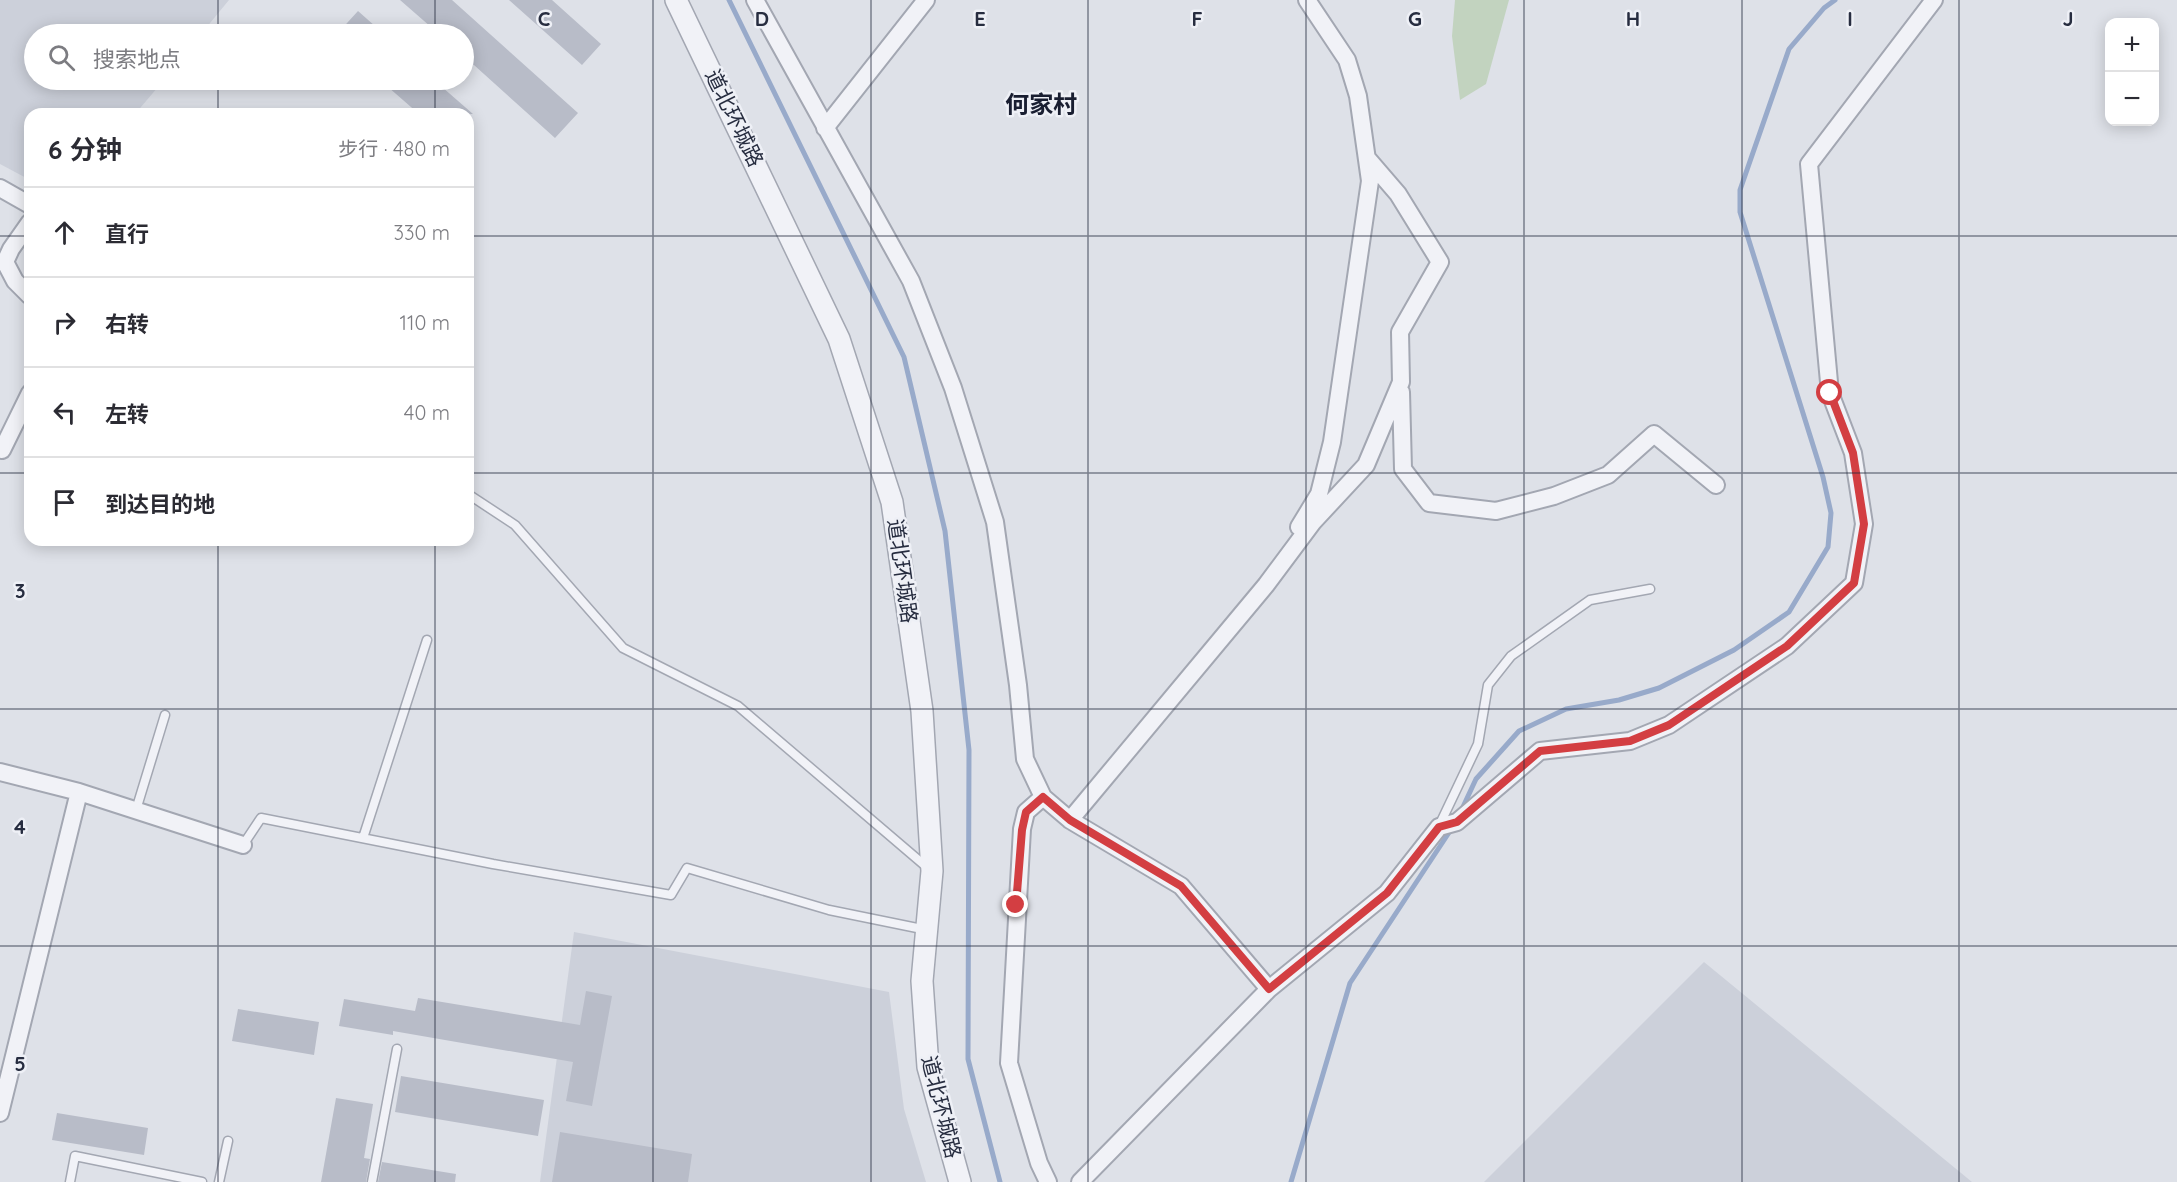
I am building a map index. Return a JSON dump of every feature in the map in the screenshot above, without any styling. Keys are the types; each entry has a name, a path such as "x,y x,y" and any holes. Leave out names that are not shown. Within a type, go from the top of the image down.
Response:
{"street":[{"name":"道北环城路","path":"676,0 839,339 892,502 922,711 932,871 922,981 928,1067 960,1182"},
{"path":"755,0 911,281 953,388 995,522 1018,685 1025,759 1043,797 1070,820 1181,886 1269,989"},
{"path":"825,128 926,0"},
{"path":"1266,585 1319,494 1332,442 1370,181 1358,96 1347,60 1307,0"},
{"path":"1080,1182 1269,989 1387,893 1439,827 1457,822 1540,751 1630,741 1669,725 1787,646 1854,583 1864,524 1853,453 1830,393 1809,164 1934,0"},
{"path":"1367,158 1398,194 1440,262 1400,332 1403,469 1428,503 1496,511 1554,496 1608,476 1654,434 1716,485"},
{"path":"0,188 24,202"},
{"path":"24,231 5,262 15,281 24,290"},
{"path":"1070,820 1266,585 1313,522 1366,465 1401,382"},
{"path":"1,454 24,406"},
{"path":"0,772 79,792 243,845"},
{"path":"0,1113 79,792"},
{"path":"1043,797 1026,812 1022,830 1009,1063 1039,1163 1048,1182"}],"lane":[{"path":"474,498 515,525 623,648 738,706 932,871"},
{"path":"1439,827 1478,744 1488,685 1511,656 1590,600 1650,589"},
{"path":"363,838 427,640"},
{"path":"136,810 165,716"},
{"path":"243,845 261,818 671,895 687,868 829,910 927,930"},
{"path":"372,1182 398,1049"},
{"path":"219,1182 228,1141"},
{"path":"70,1182 75,1156 202,1182"}],"shaded area":[{"path":"0,0 229,0 209,24 24,24 24,90 155,90 140,108 24,108 24,177 0,164"},
{"path":"574,932 889,992 904,1109 926,1182 540,1182"},
{"path":"1704,962 1972,1182 1484,1182"}],"green space":[{"path":"1455,0 1509,0 1486,84 1460,100 1452,36"}],"building":[{"path":"400,0 452,0 578,113 555,138 474,65 474,24 428,24"},
{"path":"509,0 552,0 601,44 582,65"},
{"path":"358,11 373,24 346,24"},
{"path":"391,90 445,90 466,108 412,108"},
{"path":"586,991 612,996 592,1106 566,1101 573,1062 393,1031 393,1035 339,1026 344,999 415,1011 418,998 580,1025"},
{"path":"238,1009 319,1022 314,1055 232,1041"},
{"path":"401,1076 544,1100 538,1136 395,1112"},
{"path":"336,1098 373,1104 364,1158 370,1159 366,1182 321,1182"},
{"path":"57,1113 148,1128 144,1155 52,1140"},
{"path":"560,1132 692,1154 688,1182 552,1182"},
{"path":"382,1162 456,1174 455,1182 378,1182"}],"waterway":[{"path":"729,0 904,357 945,531 969,750 968,1059 1000,1182"},
{"path":"1462,809 1476,779 1519,731 1566,709 1619,700 1659,688 1734,650 1789,612 1828,547 1831,513 1823,477 1740,212 1740,190 1789,49 1824,8 1835,0"},
{"path":"1291,1182 1350,983 1452,828"}],"district":[{"name":"何家村","path":"1041,105"}],"route":[{"path":"1016,905 1022,830 1026,812 1043,797 1070,820 1181,886 1269,989 1387,893 1439,827 1457,822 1540,751 1630,741 1669,725 1787,646 1854,583 1864,524 1853,453 1830,393"}]}
